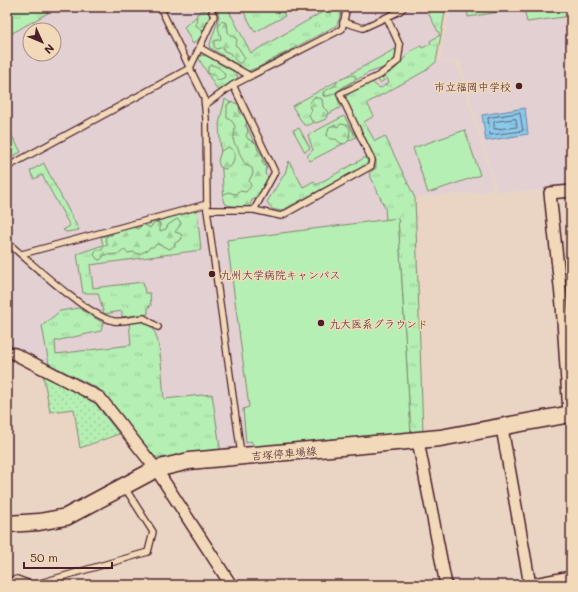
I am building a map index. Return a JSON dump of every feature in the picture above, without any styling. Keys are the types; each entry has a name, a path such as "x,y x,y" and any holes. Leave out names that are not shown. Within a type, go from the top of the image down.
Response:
{"main road":[{"name":"吉塚停車場線","path":"7,524 39,522 66,517 156,469 189,461 418,441 502,428 570,414"}],"street":[{"path":"570,414 562,305 550,193 571,191"},
{"path":"7,352 15,354 100,398 156,469 231,585"},
{"path":"502,428 530,585 571,577"},
{"path":"418,441 446,585"}],"lane":[{"path":"160,7 204,97 207,207 242,457"},
{"path":"205,106 233,85 342,29 347,7"},
{"path":"343,22 363,28 387,18 404,7"},
{"path":"7,167 190,68 214,16 212,12"},
{"path":"22,254 207,207 254,210 281,216 371,166 372,160 340,94 380,75 398,61 400,46 387,18"},
{"path":"200,48 250,76"},
{"path":"233,85 275,172 254,210"},
{"path":"7,242 51,280 85,306 103,317 114,321 144,318 158,327"},
{"path":"7,582 16,579 33,585 148,552 153,532 124,487"}],"shaded area":[{"name":"九州大学病院キャンパス","path":"7,7 446,7 436,61 457,64 493,185 487,192 415,198 423,433 159,458 149,454 99,389 22,351 7,350"},
{"name":"市立福岡中学校","path":"451,7 571,7 571,186 543,190 497,192 460,62 440,60"}],"green space":[{"path":"7,7 45,7 48,13 32,22 22,22 22,28 7,36"},
{"path":"227,7 251,53 326,10 325,7 343,7 337,25 259,67 248,71 209,47 219,17 217,9"},
{"path":"241,7 283,7 281,8 285,16 255,32"},
{"path":"425,7 446,7 436,62 425,71 367,103 374,116 364,122 375,141 385,136 415,198 423,433 411,435 398,219 386,220 385,208 369,173 376,168 376,160 345,100 348,94 372,82 381,88 389,82 387,78 380,83 378,79 394,70 411,51 421,46 422,48 431,44 430,41 440,35"},
{"path":"467,7 571,7 571,16 527,22 524,8 468,17"},
{"path":"203,10 209,12 210,19 206,28 201,31 196,24 197,14"},
{"path":"204,10 207,15 201,37 193,44 184,27"},
{"path":"221,21 227,23 228,32 231,36 236,38 237,41 235,45 245,58 241,63 238,63 230,53 224,51 223,47 217,49 214,47 214,41 221,39 218,26"},
{"path":"395,49 397,56 389,66 368,73 338,91 336,95 341,107 309,125 304,125 292,106"},
{"path":"201,55 207,56 236,73 238,78 218,91 199,59"},
{"path":"211,65 215,66 224,73 224,78 218,80 213,75 208,73 208,67"},
{"path":"352,75 356,77 354,81 331,95 323,96 323,92 334,86 339,80"},
{"path":"314,97 322,99 323,107 328,112 326,119 316,123 311,120 309,115 312,110 309,104"},
{"path":"225,99 237,108 267,167 254,196 224,203 219,124"},
{"path":"231,102 239,104 240,113 247,118 246,125 248,131 246,136 248,139 256,143 258,150 263,156 262,163 266,167 265,174 269,178 258,198 252,200 249,208 227,205 223,201 223,195 228,192 235,194 239,191 246,192 251,186 249,181 253,173 252,168 246,165 234,143 235,126 232,121 227,118 227,105"},
{"path":"344,116 356,137 310,161 307,156 313,150 308,135"},
{"path":"341,124 347,125 350,129 349,140 345,144 340,143 336,139 330,139 327,135 329,127 334,125 338,127"},
{"path":"7,127 21,152 7,159"},
{"path":"299,128 310,148 305,152 293,130"},
{"path":"465,130 480,175 428,193 413,148"},
{"path":"228,147 233,150 235,155 232,165 225,169 220,167 218,161 221,151"},
{"path":"366,157 368,163 365,166 281,211 272,209 267,202 285,173 289,161 303,187 314,181 316,185"},
{"path":"44,163 79,230 66,232 63,230 70,226 42,175 34,179 30,171"},
{"path":"197,210 201,250 90,265 93,288 143,282 145,293 150,293 151,306 148,307 148,314 122,317 122,311 104,314 98,293 83,293 77,254 103,245 101,237"},
{"name":"九大医系グラウンド","path":"398,218 411,435 256,449 251,441 246,443 243,409 249,407 227,240"},
{"path":"177,219 181,224 175,232 181,234 182,239 175,243 170,249 157,244 139,254 133,252 128,253 124,250 119,254 105,255 100,260 94,255 96,250 102,250 104,246 108,245 105,238 112,235 114,231 133,227 138,229 143,224 150,228 155,222 160,223 160,231 166,229 168,225"},
{"path":"79,308 103,323 101,331 55,341 56,354 131,345 129,321 148,323 154,330 157,339 162,371 164,399 212,394 221,454 159,458 149,454 99,389 49,364 42,326 60,311"},
{"path":"43,374 95,403 119,434 80,448 74,409 50,412"}],"water":[{"path":"525,108 528,134 486,141 482,115"}],"place":[{"name":"市立福岡中学校","path":"519,86"},
{"name":"九州大学病院キャンパス","path":"212,274"},
{"name":"九大医系グラウンド","path":"321,323"}]}
